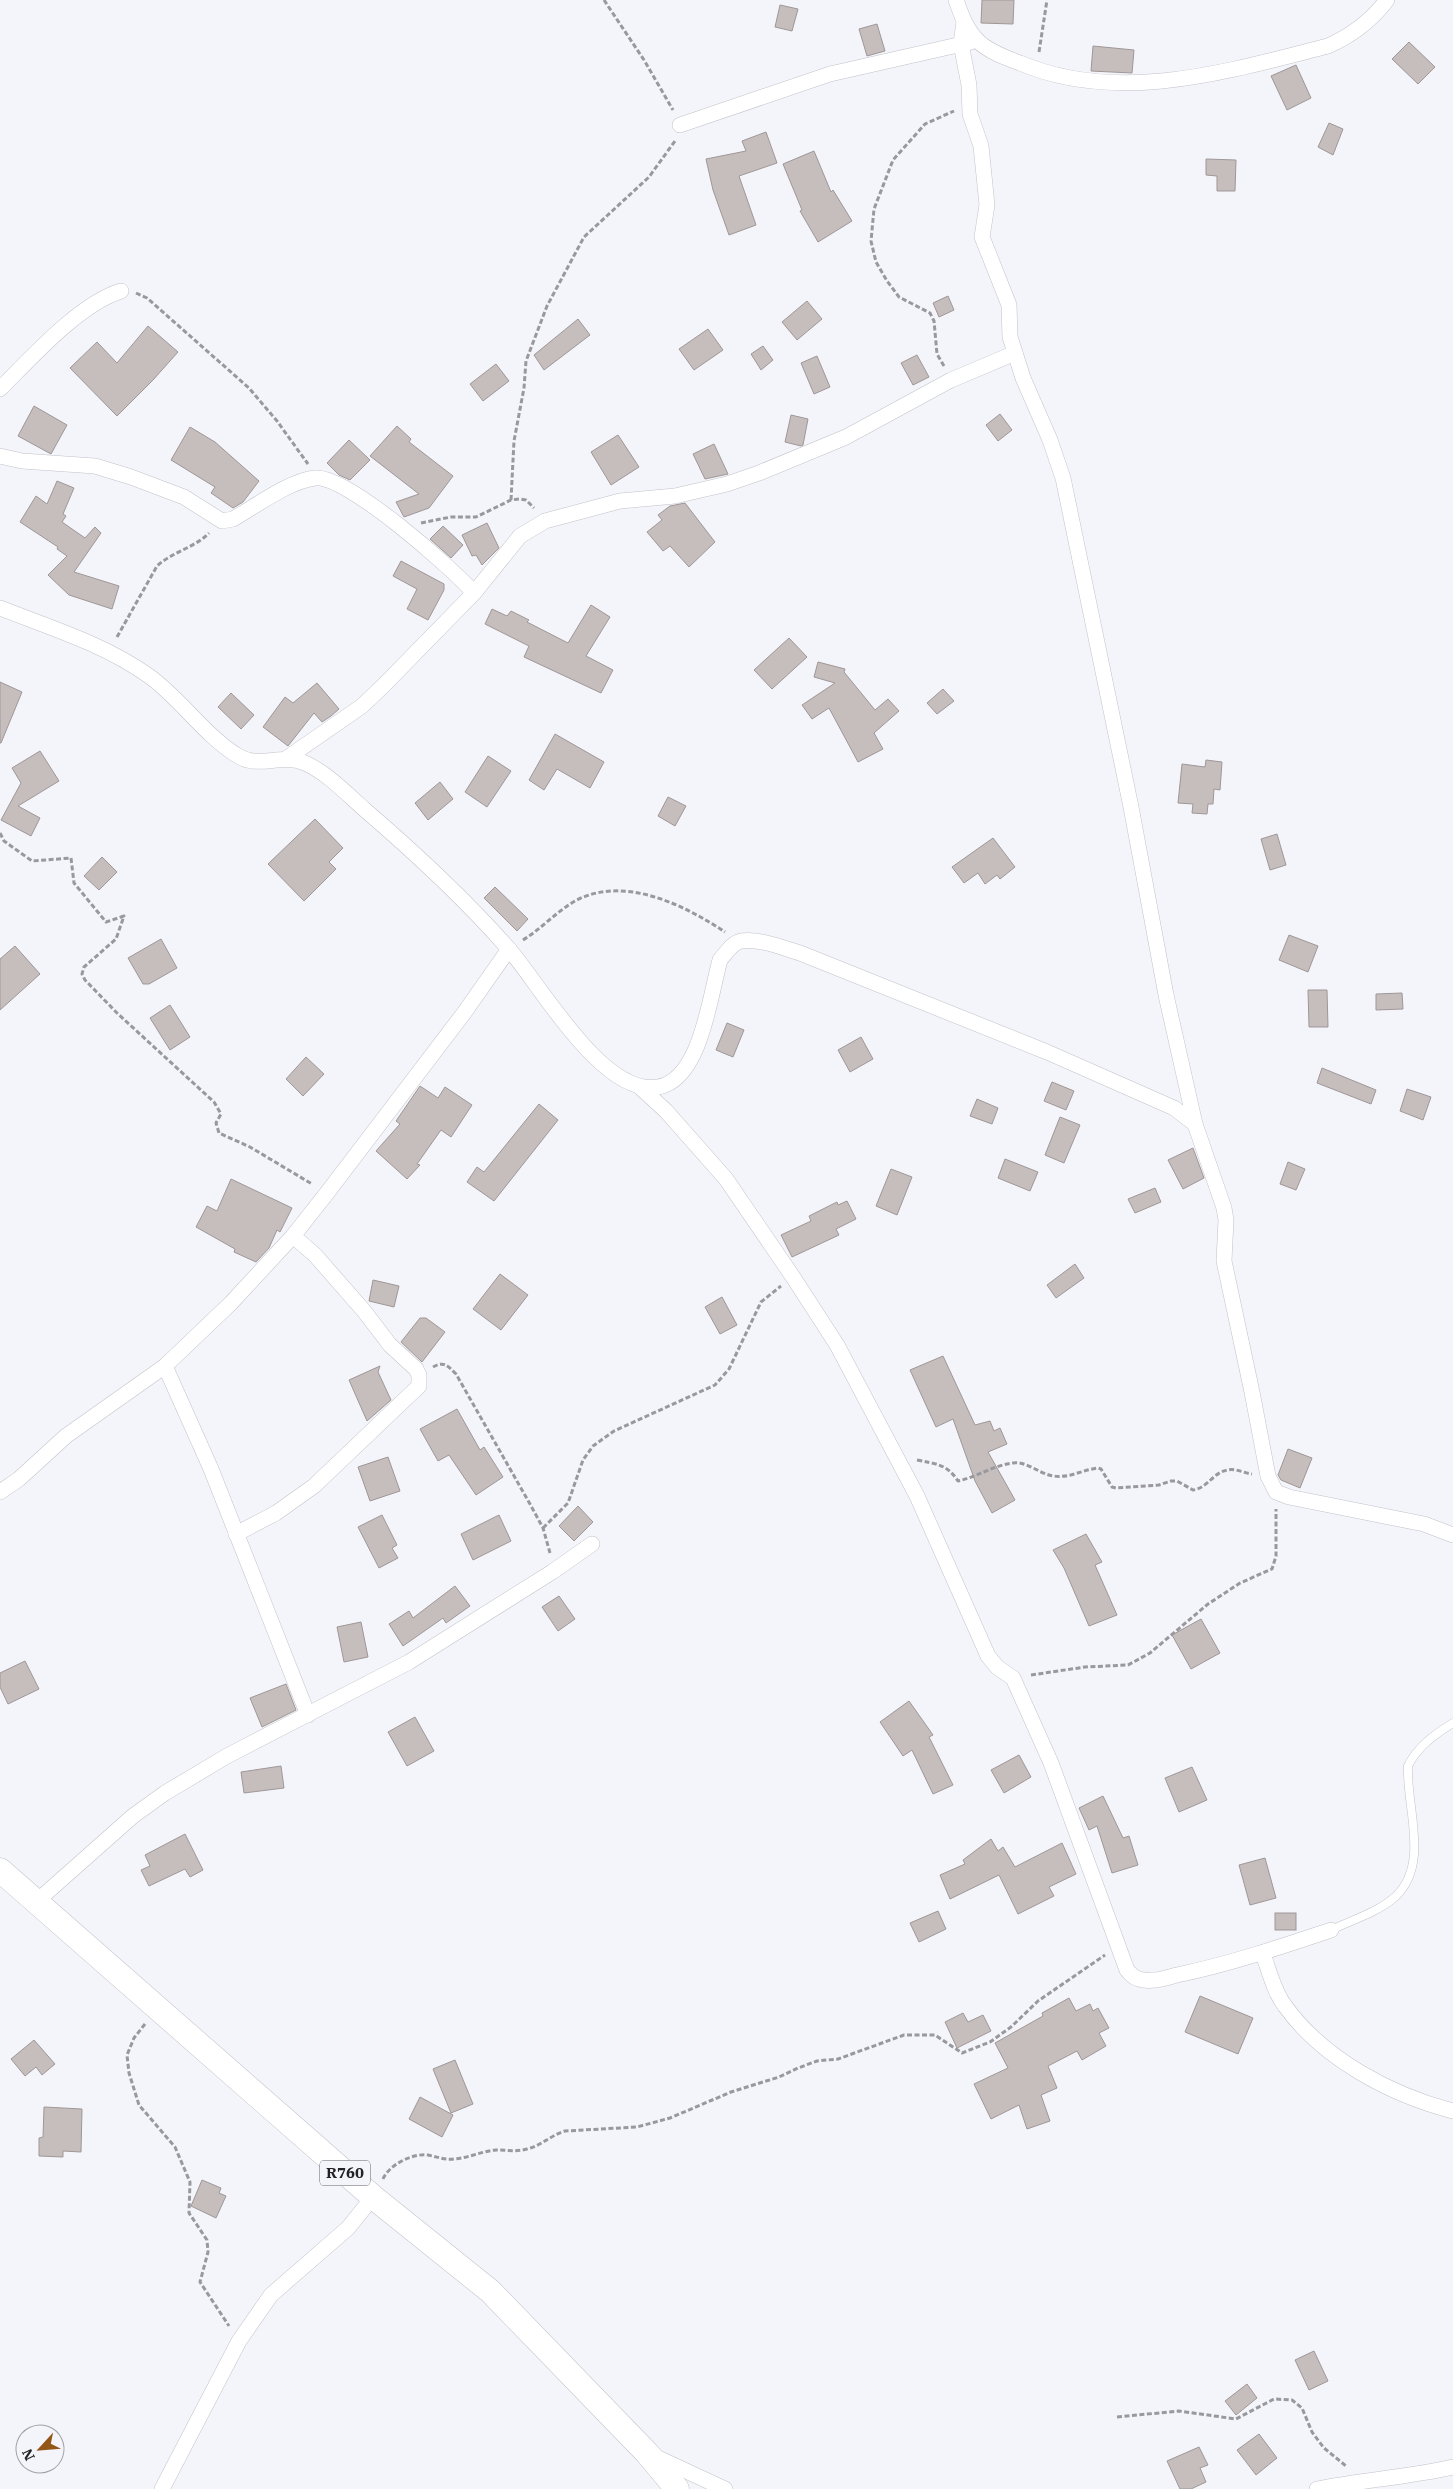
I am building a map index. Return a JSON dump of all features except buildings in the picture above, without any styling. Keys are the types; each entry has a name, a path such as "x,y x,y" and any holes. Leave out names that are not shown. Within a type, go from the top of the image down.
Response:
{"main road":[{"name":"R760","path":"2,1878 36,1902 373,2197 490,2291 648,2453 677,2489"}],"street":[{"path":"956,0 964,22 977,41 1006,58 1036,70 1108,83 1152,83 1188,78 1328,46 1346,38 1360,28 1377,14 1387,0"},
{"path":"964,22 961,44 970,114 981,146 983,159 987,214 982,236 1009,305 1010,337 1015,353 1062,478 1131,807 1166,995 1195,1124 1224,1208 1226,1220 1223,1242 1224,1261 1268,1476 1276,1492 1370,1515 1424,1524 1453,1535"},
{"path":"680,125 811,80 977,41"},
{"path":"0,389 29,359 93,304 121,291"},
{"path":"286,758 362,706 474,593 520,536 545,521 620,501 676,496 727,484 846,438 950,380 1015,353"},
{"path":"0,456 22,461 94,466 132,477 184,497 222,521 233,518 293,485 318,477 328,480 367,501 474,593"},
{"path":"0,608 111,652 150,677 237,755 258,762 286,758 306,764 338,786 430,866 509,949 565,1026 618,1076 641,1088 666,1111 726,1179 836,1344 917,1496 988,1656 997,1667 1013,1678 1050,1762 1120,1944 1127,1970 1132,1976 1140,1980 1153,1980 1201,1970 1263,1954 1331,1930"},
{"path":"641,1088 660,1087 676,1079 688,1067 697,1048 720,960 730,948 740,941 758,942 800,953 1048,1052 1174,1108 1195,1124"},
{"path":"0,1492 18,1479 66,1436 165,1366 231,1304 293,1236 327,1193 464,1013 509,949"},
{"path":"236,1534 276,1513 314,1486 419,1386 419,1375 409,1361 390,1345 364,1311 315,1255 293,1236"},
{"path":"165,1366 236,1534 308,1714"},
{"path":"36,1902 133,1816 165,1793 228,1756 409,1662 552,1572 592,1544"},
{"path":"1263,1954 1284,2005 1305,2030 1343,2062 1371,2078 1438,2108 1453,2111"},
{"path":"162,2489 239,2342 270,2295 348,2228 373,2197"},
{"path":"648,2453 725,2489"},
{"path":"1317,2489 1365,2480 1406,2476 1453,2466"}],"lane":[{"path":"1331,1930 1384,1904 1396,1896 1405,1884 1413,1865 1408,1766 1413,1754 1453,1724"}],"path":[{"path":"511,500 514,441 522,403 526,361 547,306 584,237 649,177 676,140 680,125 644,60 604,0"},
{"path":"1036,70 1047,0"},
{"path":"950,380 937,354 934,321 930,312 899,296 887,281 876,262 871,241 874,209 893,160 925,124 969,103"},
{"path":"121,291 134,292 147,298 249,388 277,421 318,477"},
{"path":"398,526 451,517 476,517 511,500 526,500 545,521"},
{"path":"111,652 130,612 157,566 165,559 190,548 203,539 222,521"},
{"path":"0,833 4,841 32,861 71,858 74,883 106,922 124,916 116,938 92,959 84,968 82,974 85,980 117,1013 214,1102 220,1114 216,1124 219,1133 250,1147 327,1193"},
{"path":"509,949 532,934 573,902 591,894 613,891 639,894 671,902 702,917 740,941"},
{"path":"543,1528 568,1503 583,1460 593,1446 614,1431 715,1385 729,1369 761,1302 793,1277"},
{"path":"419,1375 441,1363 446,1364 456,1374 543,1528 552,1572"},
{"path":"895,1455 936,1464 951,1470 958,1481 973,1478 1000,1465 1016,1462 1050,1476 1076,1475 1098,1468 1101,1469 1112,1487 1116,1488 1159,1485 1177,1481 1193,1490 1198,1489 1217,1474 1231,1469 1268,1476"},
{"path":"1013,1678 1084,1667 1128,1665 1150,1654 1208,1604 1240,1583 1272,1569 1276,1556 1276,1492"},
{"path":"373,2197 386,2172 418,2155 428,2155 444,2160 462,2158 482,2152 528,2149 539,2145 554,2134 564,2131 637,2126 685,2113 732,2092 779,2077 817,2061 838,2059 904,2035 935,2035 962,2053 990,2042 1012,2027 1038,2001 1071,1980 1120,1944"},
{"path":"157,2008 134,2038 127,2055 129,2073 139,2105 166,2135 184,2166 190,2182 189,2213 207,2240 208,2252 200,2282 239,2342"},
{"path":"1117,2416 1179,2411 1236,2419 1274,2399 1292,2400 1302,2408 1312,2432 1324,2448 1365,2480"}]}
